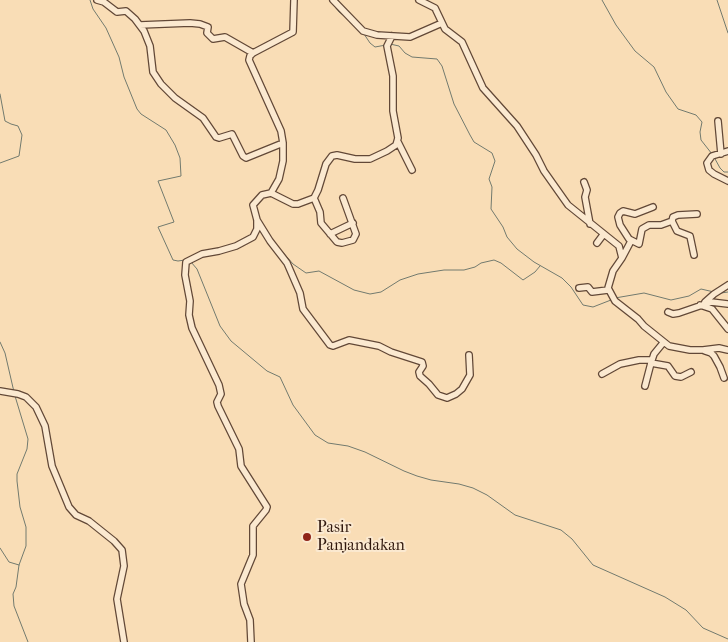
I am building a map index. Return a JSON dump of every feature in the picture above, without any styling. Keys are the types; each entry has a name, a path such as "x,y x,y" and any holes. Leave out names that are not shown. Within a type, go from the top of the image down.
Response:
{"street":[{"path":"97,0 104,2 117,12 126,11 140,25 150,46 153,72 161,84 174,98 203,118 216,137 219,138 232,134 243,156 246,158 283,143"},
{"path":"271,193 279,179 283,161 283,143 281,131 249,60 253,53 293,32 294,0"},
{"path":"333,0 363,30 389,42 410,38 442,23"},
{"path":"419,0 436,8 442,23 450,33 462,42 483,88 516,126 562,197 576,213 617,244 622,258"},
{"path":"140,25 200,24 208,27 207,33 214,39 225,37 253,53"},
{"path":"389,42 393,76 393,111 398,142 412,170"},
{"path":"716,155 718,121"},
{"path":"252,642 250,620 244,604 241,584 253,555 253,526 266,510 266,507 252,480 243,469 238,449 218,406 217,402 221,394 219,385 189,315 190,301 185,276 186,262 202,254 226,249 250,240 255,235 257,220 254,205 262,195 271,193 293,204 304,203 314,198 326,164 332,156 370,159 387,151 398,142"},
{"path":"728,151 716,155 707,163 709,170 718,178 728,181"},
{"path":"584,182 587,190 585,197 590,224"},
{"path":"314,198 320,212 320,221 339,243 345,243 353,240 356,234 343,198"},
{"path":"652,207 635,214 623,211 619,215 620,225 631,241 640,244 641,230 647,225 661,225 672,221 673,217 678,215 697,214"},
{"path":"257,220 287,263 300,292 303,309 330,345 349,340 379,346 422,362 423,366 419,372 420,376 438,395 447,398 462,389 470,375 469,355"},
{"path":"672,221 677,231 690,236 694,255"},
{"path":"330,234 353,223"},
{"path":"597,243 603,235"},
{"path":"611,296 609,281 631,241"},
{"path":"668,312 676,314 695,308 728,285"},
{"path":"579,288 588,287 592,292 611,296 663,342 680,349 703,350 719,348 728,350"},
{"path":"703,304 718,302 728,304"},
{"path":"703,304 712,309 728,329"},
{"path":"645,386 654,354 663,342"},
{"path":"703,350 714,356 724,378"},
{"path":"602,374 620,364 639,360 652,361 668,366 675,376 680,377 690,372"},
{"path":"0,391 26,397 36,407 45,426 52,466 69,507 76,515 89,522 114,541 122,550 124,566 117,598 124,642"}],"waterway":[{"path":"90,0 93,9 106,28 119,57 124,77 137,109 141,114 166,130 180,158 181,176 158,181 174,222 158,227 173,260 185,260"},
{"path":"602,0 616,25 635,51 654,67 666,92 678,109 696,115 702,122 701,140 712,154"},
{"path":"717,0 728,33"},
{"path":"332,3 343,15"},
{"path":"364,34 375,47 386,45"},
{"path":"390,44 399,46 412,57 437,59 442,66 454,104 474,142 492,153 495,161 489,179 492,187 491,209 507,237 517,249 534,262 562,278 571,287 583,305 593,307 611,300"},
{"path":"0,94 5,121 18,126 22,135 19,156 0,163"},
{"path":"714,157 720,168 724,172 728,172"},
{"path":"280,249 293,264 306,273 319,271 354,290 370,294 381,292 400,280 418,274 444,270 464,270 494,260 501,263 523,280 540,266"},
{"path":"191,262 197,269 220,326 231,341 267,371 280,377 293,405 315,435 328,443 348,446 365,452 417,476 473,488 487,495 515,515 561,530 572,539 593,565 665,597 686,610 703,628 728,639"},
{"path":"615,298 644,293 671,300 689,296 701,289 714,292"},
{"path":"721,293 728,292"},
{"path":"0,342 5,353 14,392"},
{"path":"15,396 28,439 27,449 17,474 20,507 26,527 26,546 19,565 16,587 13,594 14,606 28,642"},
{"path":"0,548 9,562 19,565"}],"place":[{"name":"Pasir Panjandakan","path":"307,537"}]}
